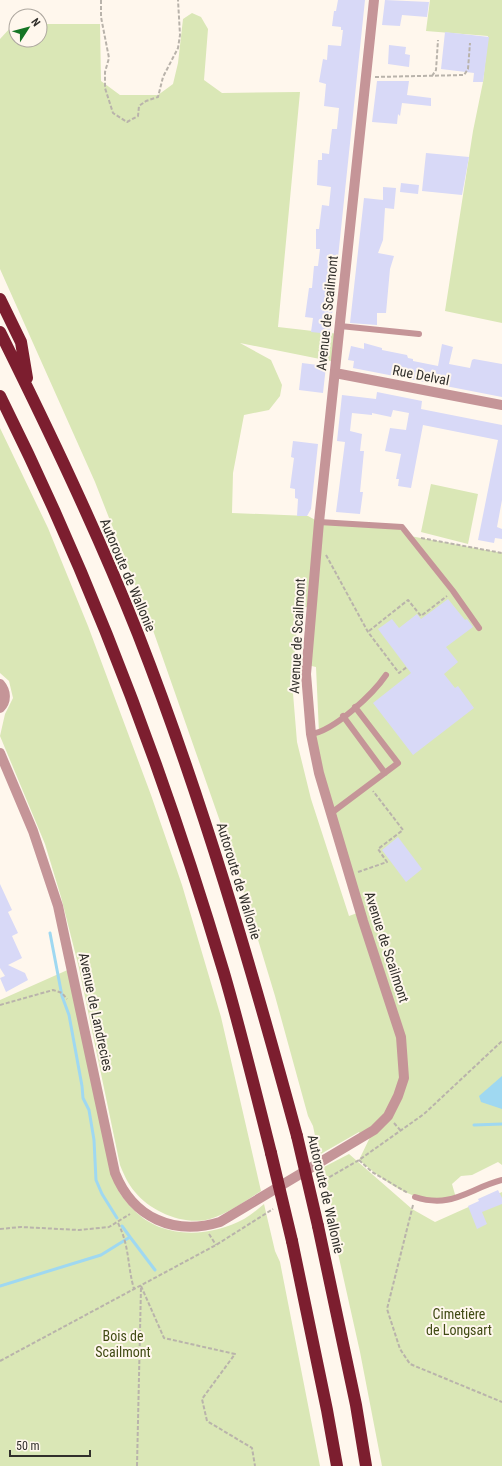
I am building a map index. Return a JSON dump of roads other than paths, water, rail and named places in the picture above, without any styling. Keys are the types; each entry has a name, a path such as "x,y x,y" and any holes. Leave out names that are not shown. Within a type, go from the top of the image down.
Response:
{"highway":[{"path":"0,299 22,342 28,389"},
{"name":"Autoroute de Wallonie","path":"0,332 66,469 137,633 198,798 249,964 297,1136 318,1226 356,1405 366,1466"},
{"path":"0,396 41,481 77,563 109,642 170,806 224,972 271,1153 292,1241 327,1410 336,1466"}],"street":[{"name":"Avenue de Scailmont","path":"205,1227 236,1214 362,1138 382,1124 388,1116 398,1096 404,1078 401,1037 330,814 319,773 311,734 306,674 316,551 374,0"},
{"name":"Rue Delval","path":"335,373 502,406"},
{"path":"0,684 5,695 5,701 0,708"},
{"name":"Avenue de Landrecies","path":"0,753 33,831 50,880 64,931 115,1173 124,1191 138,1206 156,1219 179,1227 205,1227"}],"lane":[{"path":"340,326 419,334"},
{"path":"319,522 402,527 453,591 479,628"},
{"path":"311,734 325,730 367,698 386,675"},
{"path":"330,814 398,763 355,707"},
{"path":"343,716 385,773"},
{"path":"415,1197 428,1201 446,1201 502,1180"}],"water":[{"path":"502,1076 502,1109 481,1102 479,1096"}],"waterway":[{"path":"50,933 62,996 69,1015 83,1098 89,1110 94,1140 96,1180 102,1194 117,1218"},
{"path":"474,1125 502,1124"},
{"path":"122,1226 130,1237"},
{"path":"0,1286 101,1255 130,1237 155,1270"}],"park label":[{"name":"Cimetière de Longsart","path":"459,1322"},
{"name":"Bois de Scailmont","path":"123,1344"}]}
